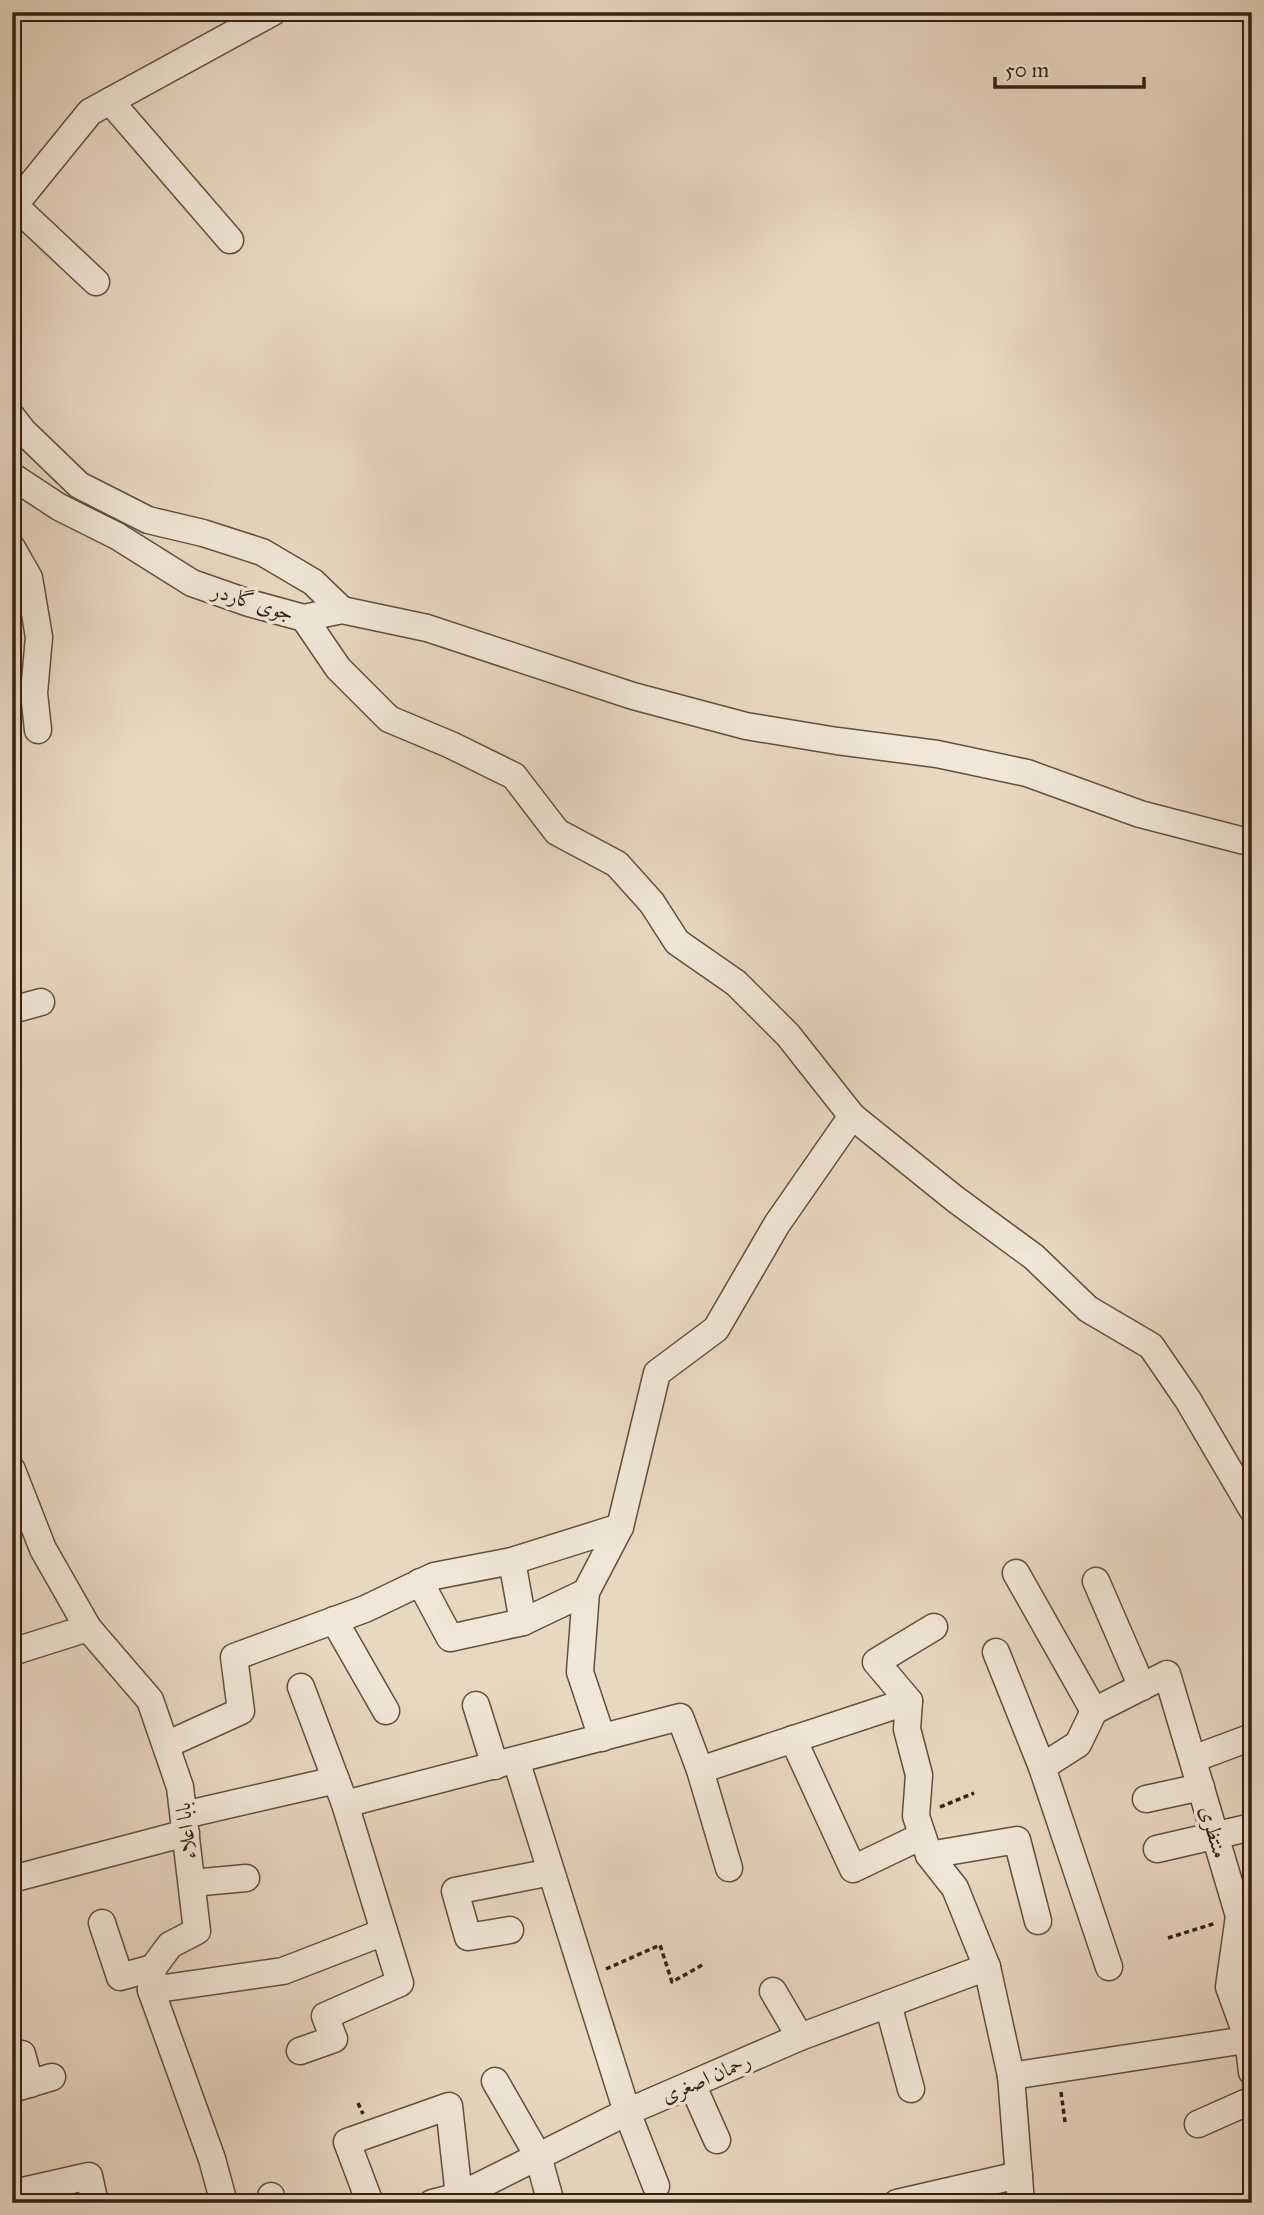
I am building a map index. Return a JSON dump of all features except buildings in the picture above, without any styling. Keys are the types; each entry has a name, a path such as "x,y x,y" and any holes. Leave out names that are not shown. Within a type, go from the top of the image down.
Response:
{"street":[{"path":"96,282 13,207 90,112 273,12"},
{"path":"110,101 230,240"},
{"name":"جوی گاردر","path":"16,431 79,485 148,520 203,533 262,552 313,582 342,610"},
{"name":"جوی گاردر","path":"12,476 59,507 117,536 192,583 304,618 342,610"},
{"path":"12,548 29,578 39,637 34,694 38,730"},
{"path":"342,610 427,628 633,696 746,726 937,754 1027,773 1140,814 1252,843"},
{"path":"304,618 338,668 389,719 514,776 557,832 617,864 652,903 677,942 736,983 780,1026 852,1116 955,1199 1034,1257 1088,1309 1151,1346 1188,1400 1252,1509"},
{"path":"12,1010 41,1002"},
{"path":"602,1738 580,1672 586,1592 620,1527 657,1373 716,1329 777,1224 852,1116"},
{"name":"بابا اعلاء","path":"12,1470 43,1549 88,1628 150,1700 180,1787 198,1931 170,1945 152,1979"},
{"path":"166,1745 241,1711 234,1657 365,1609 434,1576 512,1562 620,1527"},
{"path":"512,1562 523,1622"},
{"path":"1016,1573 1094,1711"},
{"path":"1042,1767 1078,1744 1094,1711 1142,1687 1096,1581"},
{"path":"421,1583 450,1638 523,1622 586,1592"},
{"path":"334,1620 386,1711"},
{"path":"934,1627 876,1662 909,1701 906,1729 919,1775 922,1836 955,1888 987,1967 1011,2076 1021,2203"},
{"path":"12,1651 88,1628"},
{"path":"996,1652 1042,1767 1109,1967"},
{"name":"منتظری","path":"1142,1687 1167,1674 1239,1916 1229,1987 1250,2039 1252,2072"},
{"path":"300,2051 334,2039 325,2016 400,1983 340,1792 302,1687"},
{"path":"700,1770 909,1701"},
{"path":"476,1705 505,1763 551,1872 627,2112 656,2186"},
{"path":"12,1879 185,1824 340,1792 505,1763 680,1717 700,1770 729,1868"},
{"path":"1193,1759 1252,1737"},
{"path":"793,1739 853,1869 922,1836 1017,1840 1038,1922"},
{"path":"1146,1799 1201,1787"},
{"path":"1157,1849 1252,1827"},
{"path":"510,1930 468,1937 455,1891 551,1872"},
{"path":"192,1883 246,1878"},
{"path":"102,1923 120,1977 152,1979 283,1971 384,1931"},
{"name":"رحمان اصغری","path":"432,2203 461,2199 627,2112 800,2038 987,1967"},
{"path":"152,1979 224,2203"},
{"path":"773,1991 800,2038"},
{"path":"888,2004 911,2089"},
{"path":"1011,2076 1250,2039"},
{"path":"22,2054 31,2083"},
{"path":"495,2081 538,2157 551,2203"},
{"path":"692,2084 717,2140"},
{"path":"1198,2124 1252,2100"},
{"path":"370,2203 346,2142 449,2106 461,2199"},
{"path":"897,2203 1019,2175"},
{"path":"23,2191 89,2176 95,2203"}],"path":[{"path":"922,1836 974,1793"},
{"path":"1168,1938 1239,1916"},
{"path":"585,1978 660,1945 672,1982 704,1964"},
{"path":"1058,2069 1065,2122"}]}
